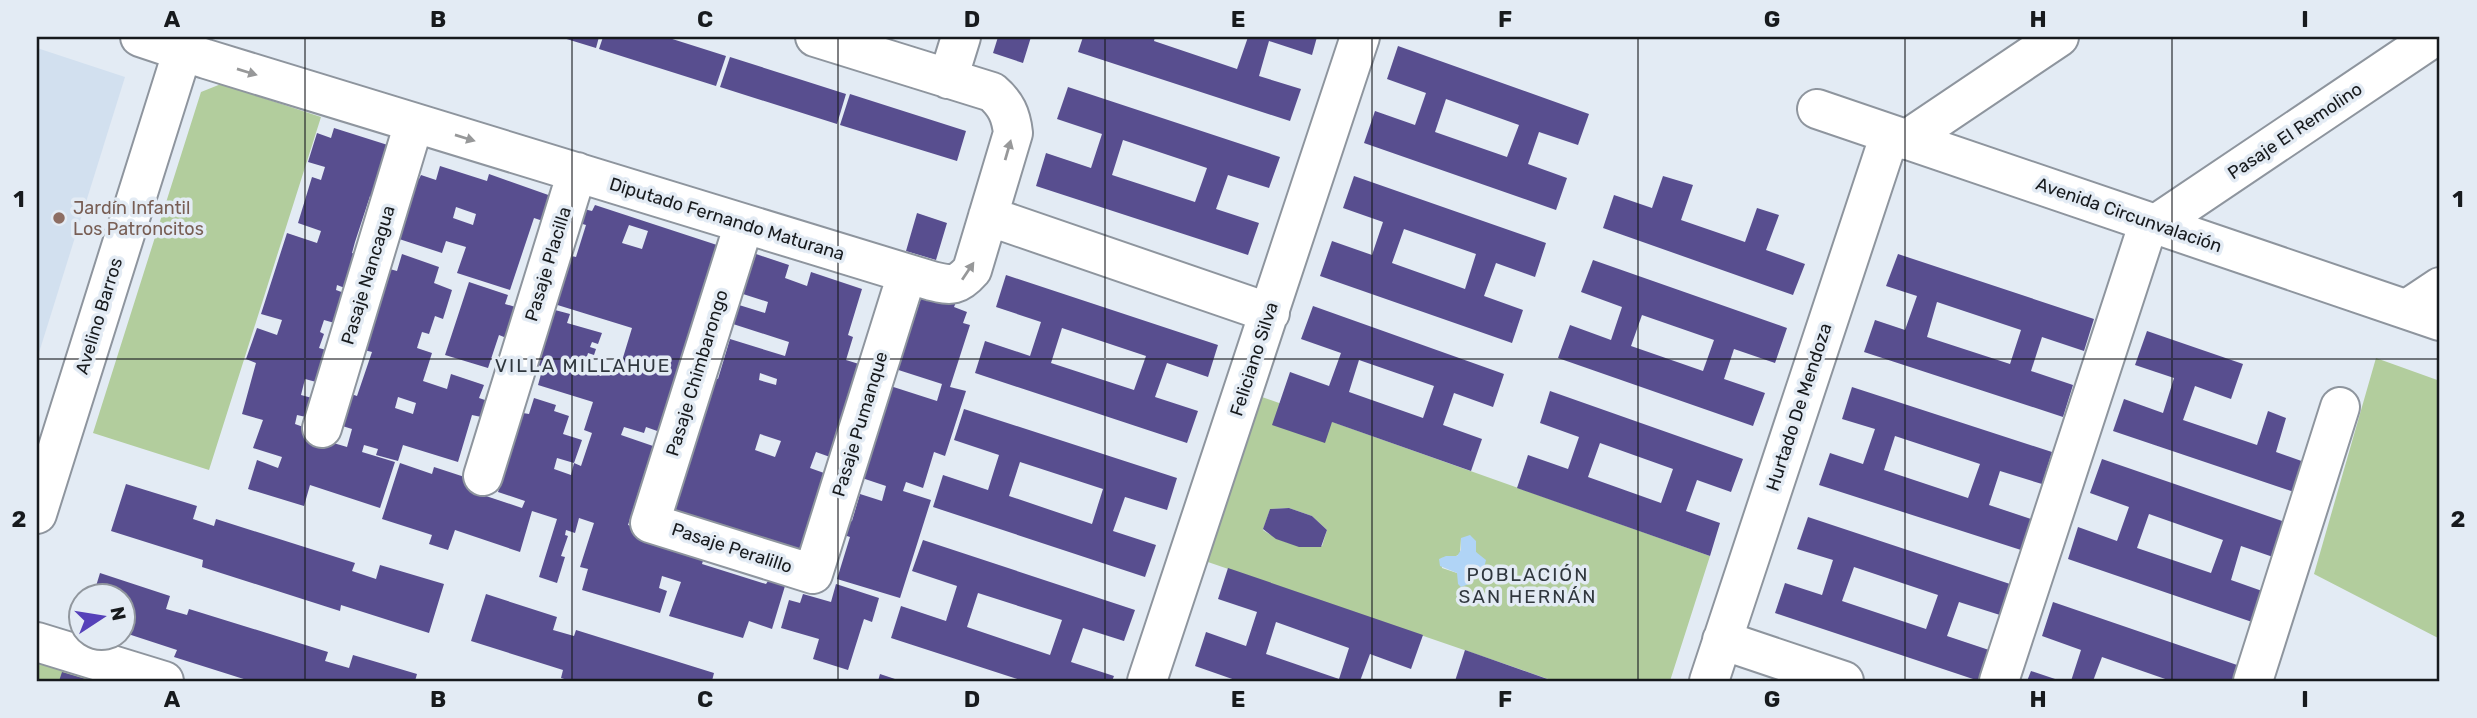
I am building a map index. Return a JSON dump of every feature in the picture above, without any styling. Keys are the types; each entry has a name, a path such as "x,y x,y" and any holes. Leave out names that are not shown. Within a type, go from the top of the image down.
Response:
{"street":[{"name":"Diputado Fernando Maturana","path":"140,37 184,44 414,123 949,286 963,281 972,270 1013,133 1012,118 1007,108 992,92 948,79"},
{"path":"815,37 948,79 961,37"},
{"name":"Feliciano Silva","path":"1147,681 1360,37"},
{"path":"1898,137 2059,37"},
{"name":"Pasaje El Remolino","path":"2152,223 2434,37"},
{"name":"Avelino Barros","path":"37,514 184,44"},
{"name":"Avenida Circunvalación","path":"1817,109 2424,315"},
{"name":"Pasaje Nancagua","path":"322,428 414,123"},
{"name":"Hurtado De Mendoza","path":"1709,681 1898,137"},
{"name":"Pasaje Placilla","path":"483,476 576,172"},
{"path":"988,216 1270,313"},
{"path":"1999,681 2152,223"},
{"name":"Pasaje Chimbarongo","path":"650,523 744,224"},
{"name":"Pasaje Pumanque","path":"813,574 906,274"},
{"path":"2424,315 2440,286"},
{"path":"2253,681 2340,407"},
{"name":"Pasaje Peralillo","path":"650,523 813,574"},
{"path":"1722,640 1844,681"},
{"path":"37,642 164,681"}],"shaded area":[{"name":"Jardín Infantil Los Patroncitos","path":"37,48 125,77 37,359"}],"green space":[{"path":"221,84 321,117 209,470 93,433 201,92"},
{"path":"2376,358 2440,381 2440,639 2314,574"},
{"path":"1262,397 1710,556 1670,681 1554,681 1205,561","holes":["1289,508 1312,516 1327,530 1322,546 1291,543 1263,530 1270,509","1461,538 1476,544 1482,569 1469,573 1469,584 1457,573 1442,568 1441,558 1460,554"]},
{"path":"37,642 164,681 37,681"}],"water":[{"path":"1470,535 1476,541 1476,552 1486,560 1484,568 1472,570 1469,584 1461,587 1457,573 1440,566 1439,559 1457,556 1461,550 1461,538"}],"building":[{"path":"560,37 599,37 596,48"},
{"path":"603,37 666,37 726,56 716,86 599,49"},
{"path":"998,37 1031,37 1023,63 993,53"},
{"path":"1083,37 1155,37 1154,41 1237,69 1248,37 1317,37 1312,55 1269,41 1259,76 1301,89 1290,121 1078,52"},
{"path":"1398,46 1589,114 1578,145 1539,132 1528,164 1567,178 1556,210 1364,143 1375,111 1415,125 1426,93 1387,79","holes":["1446,99 1519,125 1507,157 1435,132"]},
{"path":"730,57 846,94 837,124 720,87"},
{"path":"1068,87 1280,157 1269,188 1228,175 1216,209 1259,223 1248,255 1036,186 1046,153 1091,168 1102,134 1057,119","holes":["1123,140 1207,168 1195,202 1112,175"]},
{"path":"850,94 966,131 957,161 840,125"},
{"path":"334,128 394,147 378,199 370,196 355,242 352,253 362,256 350,290 337,285 336,290 347,294 338,324 324,320 320,332 324,334 319,348 330,351 320,383 305,379 301,395 312,398 306,417 297,415 295,424 331,437 330,442 347,447 352,429 336,424 345,392 357,396 372,352 360,349 386,268 397,271 402,254 439,267 434,283 452,290 443,319 435,316 429,334 422,332 417,348 432,353 423,381 447,389 451,374 484,385 479,398 491,402 486,418 472,415 458,462 403,445 398,461 376,455 378,449 364,445 362,452 395,462 380,508 310,485 304,506 248,489 257,460 278,468 282,457 253,448 263,420 242,414 256,363 246,359 257,328 277,335 282,320 261,314 287,233 317,243 321,231 298,223 312,177 321,180 325,167 308,162 317,133 331,138","holes":["398,397 416,403 413,414 395,408"]},
{"path":"440,166 487,181 489,174 554,197 546,222 534,218 510,290 457,273 466,247 446,241 442,253 393,237 412,177 419,179 421,175 436,180","holes":["456,207 476,214 473,225 453,218"]},
{"path":"1354,176 1546,243 1535,277 1496,263 1484,296 1523,310 1512,343 1320,276 1332,241 1372,255 1383,222 1343,208","holes":["1404,229 1476,254 1465,289 1392,263"]},
{"path":"1663,176 1693,185 1681,220 1745,242 1757,208 1779,215 1766,250 1805,264 1793,295 1603,228 1614,195 1652,208"},
{"path":"595,205 720,246 660,432 646,427 644,433 624,427 621,435 653,446 628,525 692,545 705,554 702,564 766,584 768,581 785,586 772,629 749,621 743,638 669,616 681,582 662,576 659,588 667,591 660,613 582,590 588,569 580,567 594,523 579,518 575,533 566,530 565,535 568,536 561,556 565,557 557,583 539,577 557,519 532,511 520,552 455,530 448,550 429,544 432,535 382,519 400,463 432,474 434,467 483,483 480,494 522,508 525,501 498,492 523,413 529,414 534,398 556,405 554,411 569,416 563,434 582,440 574,463 581,466 592,433 584,430 593,402 538,385 543,367 538,365 555,310 570,314 567,323 602,333 598,344 592,342 590,347 596,349 594,355 588,353 583,370 601,376 604,369 618,374 632,328 551,303 567,255 576,257 586,225 579,223 584,209 592,211","holes":["629,225 648,231 642,249 622,243","557,458 574,463 571,475 554,469"]},
{"path":"917,213 947,223 936,260 906,251"},
{"path":"756,254 789,265 785,278 807,286 811,272 862,289 848,335 853,337 846,360 859,364 830,457 816,452 810,468 824,473 800,552 667,509 680,489 710,396 701,393 707,375 718,379 730,339 785,356 789,342 733,324 739,305 765,313 768,302 743,294","holes":["760,373 777,379 776,385 759,380","760,434 781,441 775,457 755,450"]},
{"path":"1898,254 2094,319 2084,351 2042,337 2031,371 2073,385 2063,417 1864,352 1875,320 1905,330 1917,296 1886,286","holes":["1937,302 2021,330 2010,364 1927,337"]},
{"path":"1593,260 1787,328 1775,363 1734,349 1724,379 1765,393 1753,426 1558,358 1570,325 1611,340 1622,307 1581,292","holes":["1642,315 1714,340 1703,371 1631,346"]},
{"path":"1006,275 1218,345 1208,377 1167,363 1155,397 1198,411 1187,443 975,373 985,341 1030,356 1041,322 996,307","holes":["1062,328 1146,356 1134,390 1051,363"]},
{"path":"469,282 508,295 505,304 519,308 509,339 499,335 488,368 445,355"},
{"path":"924,289 957,300 954,307 967,312 963,323 970,325 950,387 966,391 945,456 934,452 923,488 906,482 903,491 931,500 900,598 837,579 850,537 844,535 849,522 852,521 860,494 882,501 886,486 862,478 881,383 937,401 942,384 886,366 891,352 902,356"},
{"path":"1313,306 1504,374 1493,407 1454,393 1443,425 1482,439 1471,471 1332,422 1325,443 1272,425 1290,372 1329,386 1341,353 1301,339","holes":["1359,360 1434,386 1423,418 1349,392"]},
{"path":"2147,331 2243,364 2231,399 2195,386 2183,420 2257,445 2268,411 2286,418 2276,452 2310,464 2300,494 2113,431 2124,399 2163,413 2174,378 2135,365"},
{"path":"1852,387 2052,452 2042,484 2000,471 1989,505 2031,519 2021,550 1819,485 1830,453 1863,464 1875,429 1842,419","holes":["1895,436 1980,464 1968,498 1884,470"]},
{"path":"1550,391 1743,459 1731,492 1697,480 1686,511 1720,523 1710,556 1517,488 1528,455 1568,469 1579,437 1540,423","holes":["1600,443 1673,469 1661,503 1588,477"]},
{"path":"964,409 1177,478 1167,510 1125,497 1113,531 1156,545 1145,577 933,507 943,475 988,490 999,455 954,440","holes":["1020,462 1103,489 1092,524 1009,496"]},
{"path":"2102,459 2288,523 2276,558 2241,546 2231,580 2265,592 2255,623 2068,559 2078,527 2117,541 2129,507 2090,493","holes":["2149,514 2223,540 2211,573 2137,548"]},
{"path":"126,484 197,506 193,519 214,526 216,519 355,563 352,571 376,579 380,565 444,584 429,633 341,605 340,611 202,567 203,560 111,531"},
{"path":"1289,508 1312,516 1327,530 1321,547 1299,547 1276,539 1263,529 1270,509"},
{"path":"1808,517 2010,584 2000,615 1959,602 1947,636 1989,650 1979,681 1775,613 1785,583 1822,595 1833,560 1797,549","holes":["1854,567 1938,595 1926,629 1842,601"]},
{"path":"923,540 1135,610 1124,641 1083,628 1071,662 1114,676 1112,681 1023,681 891,638 901,606 946,621 957,586 912,571","holes":["978,593 1062,620 1050,655 967,627"]},
{"path":"1228,568 1423,635 1411,669 1370,654 1360,681 1238,681 1195,666 1206,632 1246,646 1257,612 1218,599","holes":["1276,622 1349,648 1339,679 1266,654"]},
{"path":"100,573 127,582 97,582"},
{"path":"836,584 879,598 872,622 864,619 848,670 813,659 819,639 781,628 789,600 800,603 803,594 831,602"},
{"path":"136,585 170,596 166,609 187,615 189,609 328,652 325,661 349,668 353,655 417,674 415,681 250,681 174,657 177,650 136,637"},
{"path":"486,594 557,617 553,630 574,636 576,630 714,673 712,681 571,681 561,678 563,670 471,641"},
{"path":"2053,602 2240,666 2235,681 2171,681 2102,657 2093,681 2071,681 2081,650 2042,636"},
{"path":"1465,650 1553,681 1455,681"},
{"path":"2031,671 2061,681 2027,681"},
{"path":"62,672 92,681 59,681"},
{"path":"880,674 901,681 878,681"}],"place":[{"name":"Jardín Infantil Los Patroncitos","path":"59,218"}],"district":[{"name":"VILLA MILLAHUE","path":"583,365"},
{"name":"POBLACIÓN SAN HERNÁN","path":"1528,585"}]}
